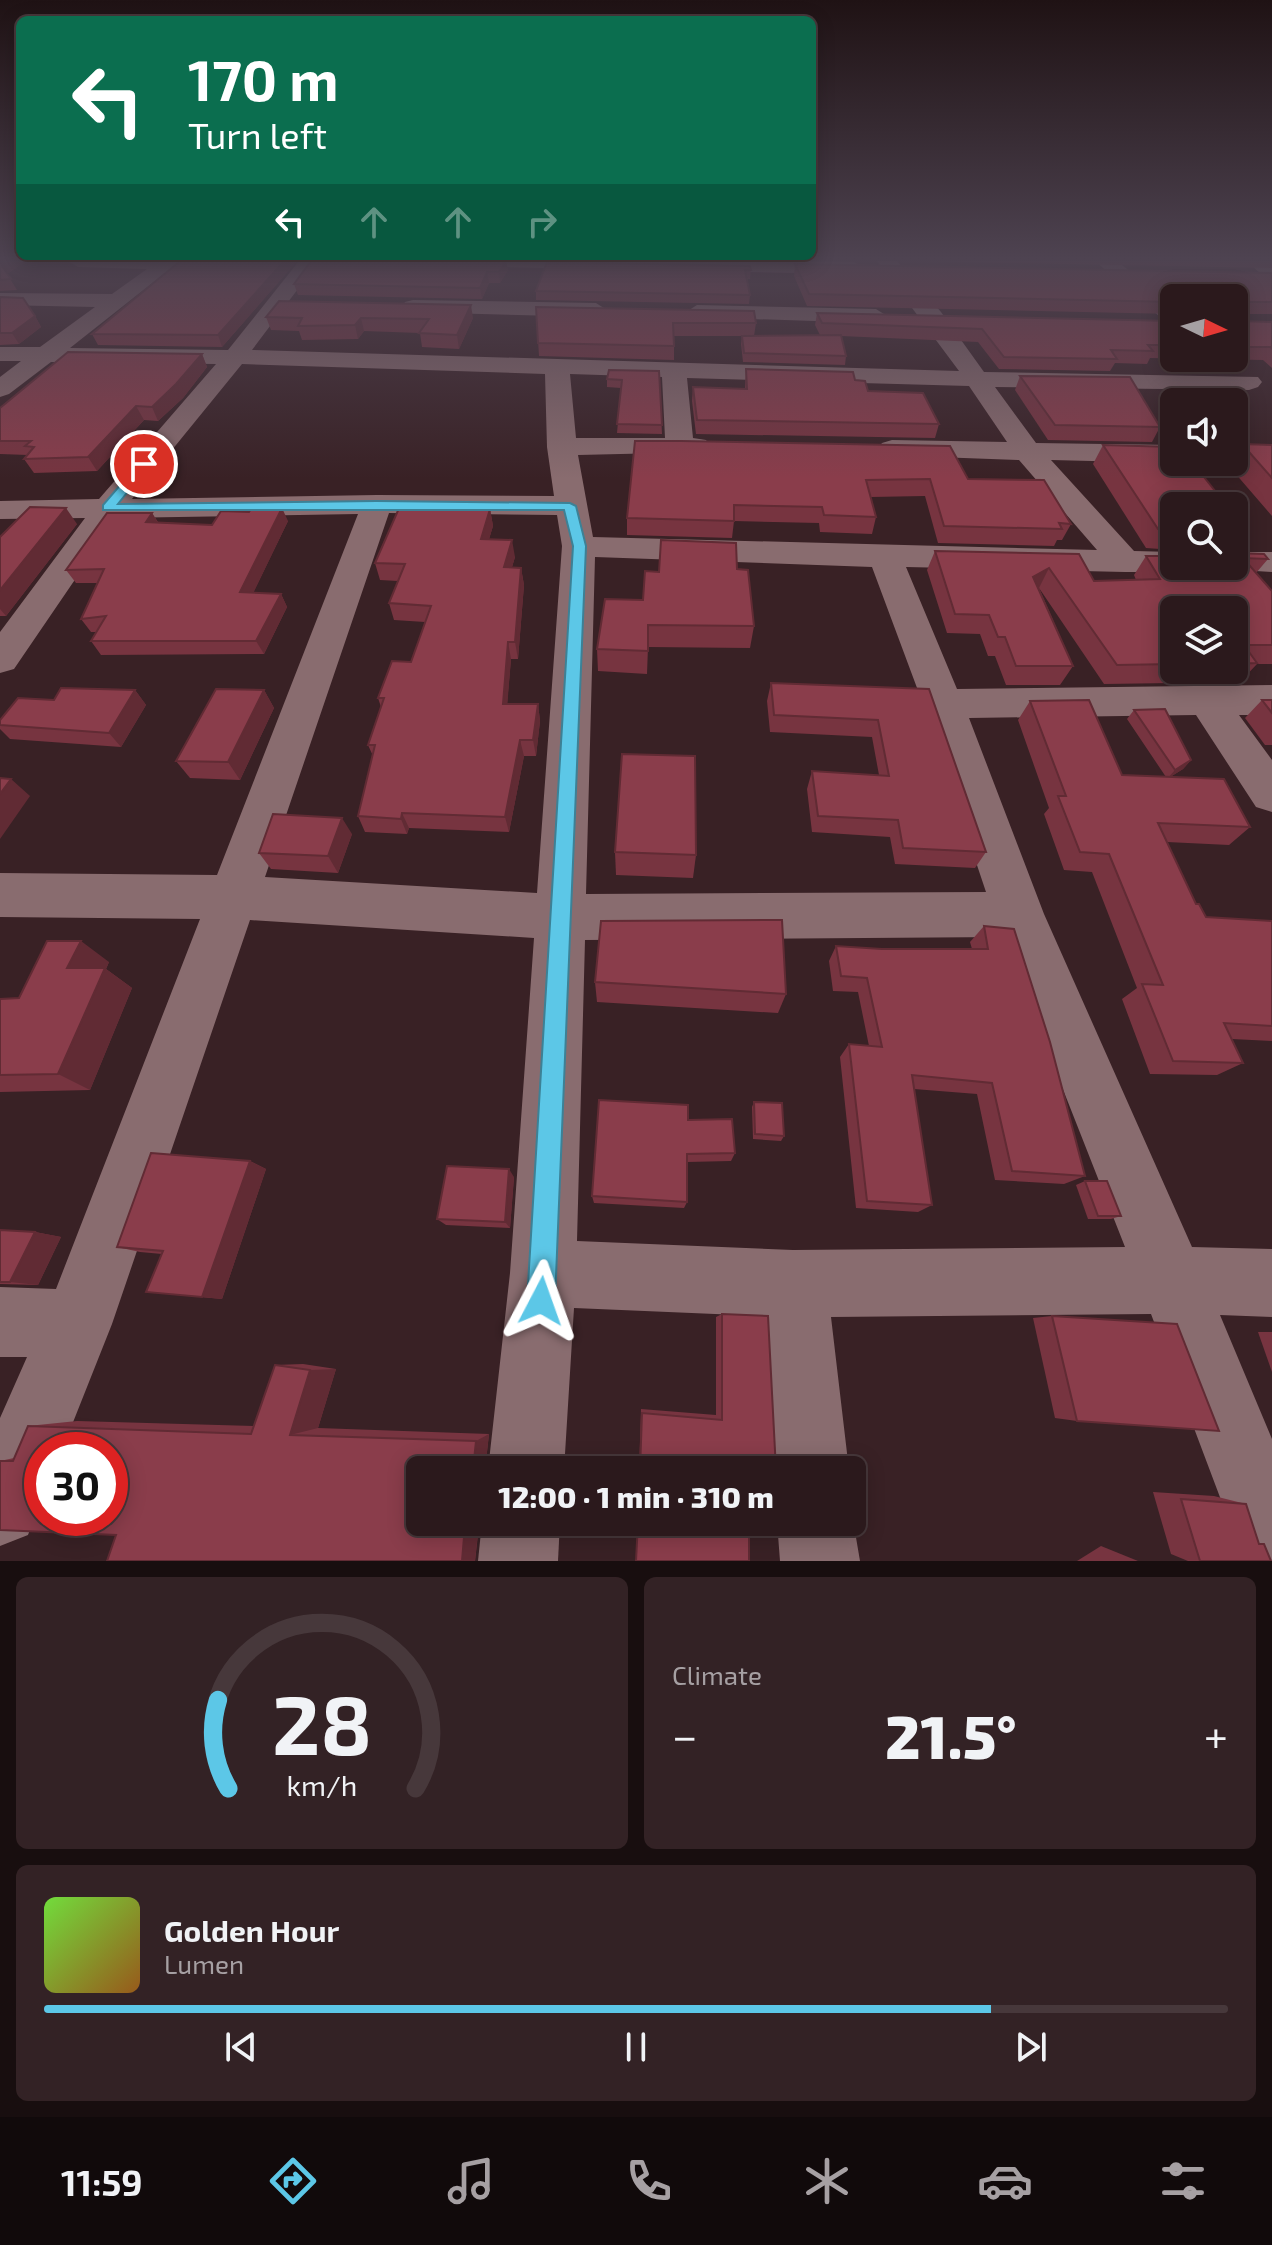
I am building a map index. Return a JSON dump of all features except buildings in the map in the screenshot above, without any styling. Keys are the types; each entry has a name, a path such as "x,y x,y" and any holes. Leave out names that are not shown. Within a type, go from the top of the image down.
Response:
{"street":[{"path":"0,389 73,334"},
{"path":"0,660 108,508 253,334"},
{"path":"498,366 508,334"},
{"path":"794,334 804,358"},
{"path":"944,334 1028,452 1125,562"},
{"path":"0,354 674,369 804,358 974,379 1249,382"},
{"path":"527,1456 543,1273 574,526 561,447 557,368"},
{"path":"674,369 680,445"},
{"path":"1238,372 1272,399"},
{"path":"561,447 727,446"},
{"path":"870,449 1160,454"},
{"path":"0,1507 77,1324 377,504"},
{"path":"0,510 377,504 885,557 1160,562"},
{"path":"885,557 943,704 1019,914 1172,1280 1272,1534"},
{"path":"1248,562 1272,562"},
{"path":"1206,699 1272,794"},
{"path":"943,704 1272,700"},
{"path":"0,895 232,897 560,917 1019,914"},
{"path":"543,1273 793,1284 1172,1280 1272,1283"},
{"path":"793,1284 810,1456"},
{"path":"0,1322 77,1324"},
{"path":"518,1561 520,1536"},
{"path":"817,1536 820,1561"}],"route":[{"path":"144,464 108,508 377,504 570,506 579,546 541,1301"}]}
